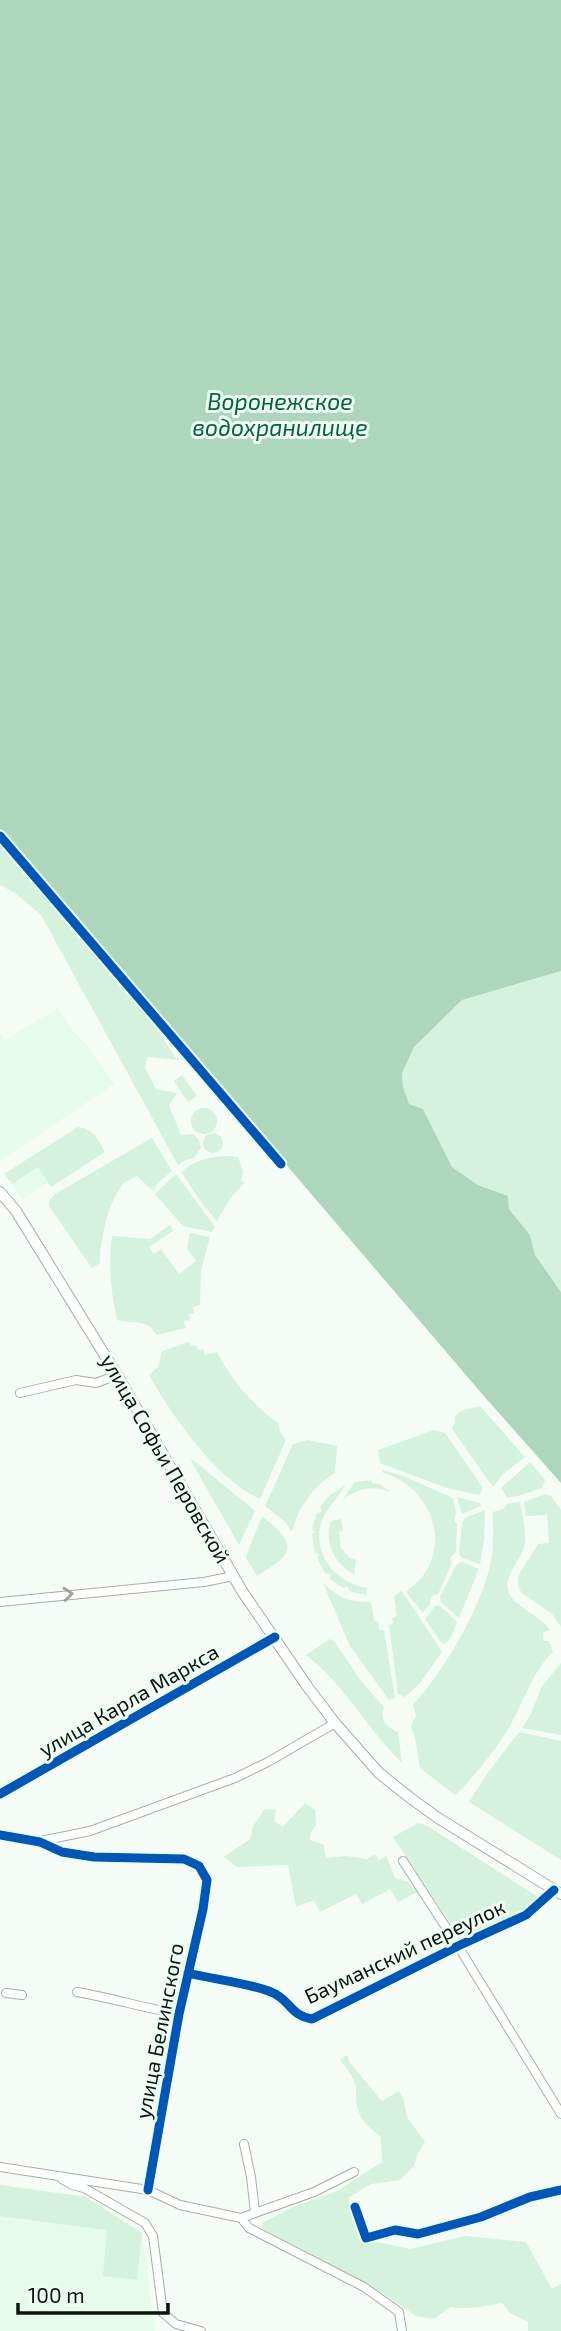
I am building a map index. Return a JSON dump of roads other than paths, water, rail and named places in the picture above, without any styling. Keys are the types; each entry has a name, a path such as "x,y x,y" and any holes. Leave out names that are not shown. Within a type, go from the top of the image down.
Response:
{"main road":[{"name":"улица Софьи Перовской","path":"0,1192 16,1211 117,1375 233,1576 335,1723 379,1773 409,1797 558,1892"}],"street":[{"path":"20,1394 76,1380 96,1383 117,1375"},
{"path":"0,1602 204,1582 233,1576"},
{"name":"улица Карла Маркса","path":"0,1794 275,1637"},
{"path":"0,1835 40,1842 90,1831 235,1778 335,1723"},
{"name":"улица Белинского","path":"40,1842 62,1852 94,1857 184,1859 199,1866 207,1880 179,2014 148,2190"},
{"path":"403,1861 561,2114"},
{"name":"Бауманский переулок","path":"188,1973 273,1992 299,2017 312,2019 526,1915 558,1892"},
{"path":"77,1992 110,1998 135,2007 179,2014"},
{"path":"6,1993 22,1994"},
{"path":"244,2144 255,2212"},
{"path":"0,2167 148,2190 180,2205 241,2218 314,2192 354,2172"},
{"path":"56,2176 145,2223 153,2236 163,2313 176,2324 201,2331"},
{"path":"355,2207 366,2238 395,2230 418,2234 481,2217 530,2197 561,2190"},
{"path":"241,2218 249,2228 363,2287 399,2312 402,2331"}],"water":[{"name":"Воронежское водохранилище","path":"0,0 561,0 561,971 462,1000 414,1047 402,1073 403,1087 409,1104 423,1109 452,1167 478,1185 508,1196 509,1209 530,1235 535,1255 561,1292 561,1483 0,830"}]}
